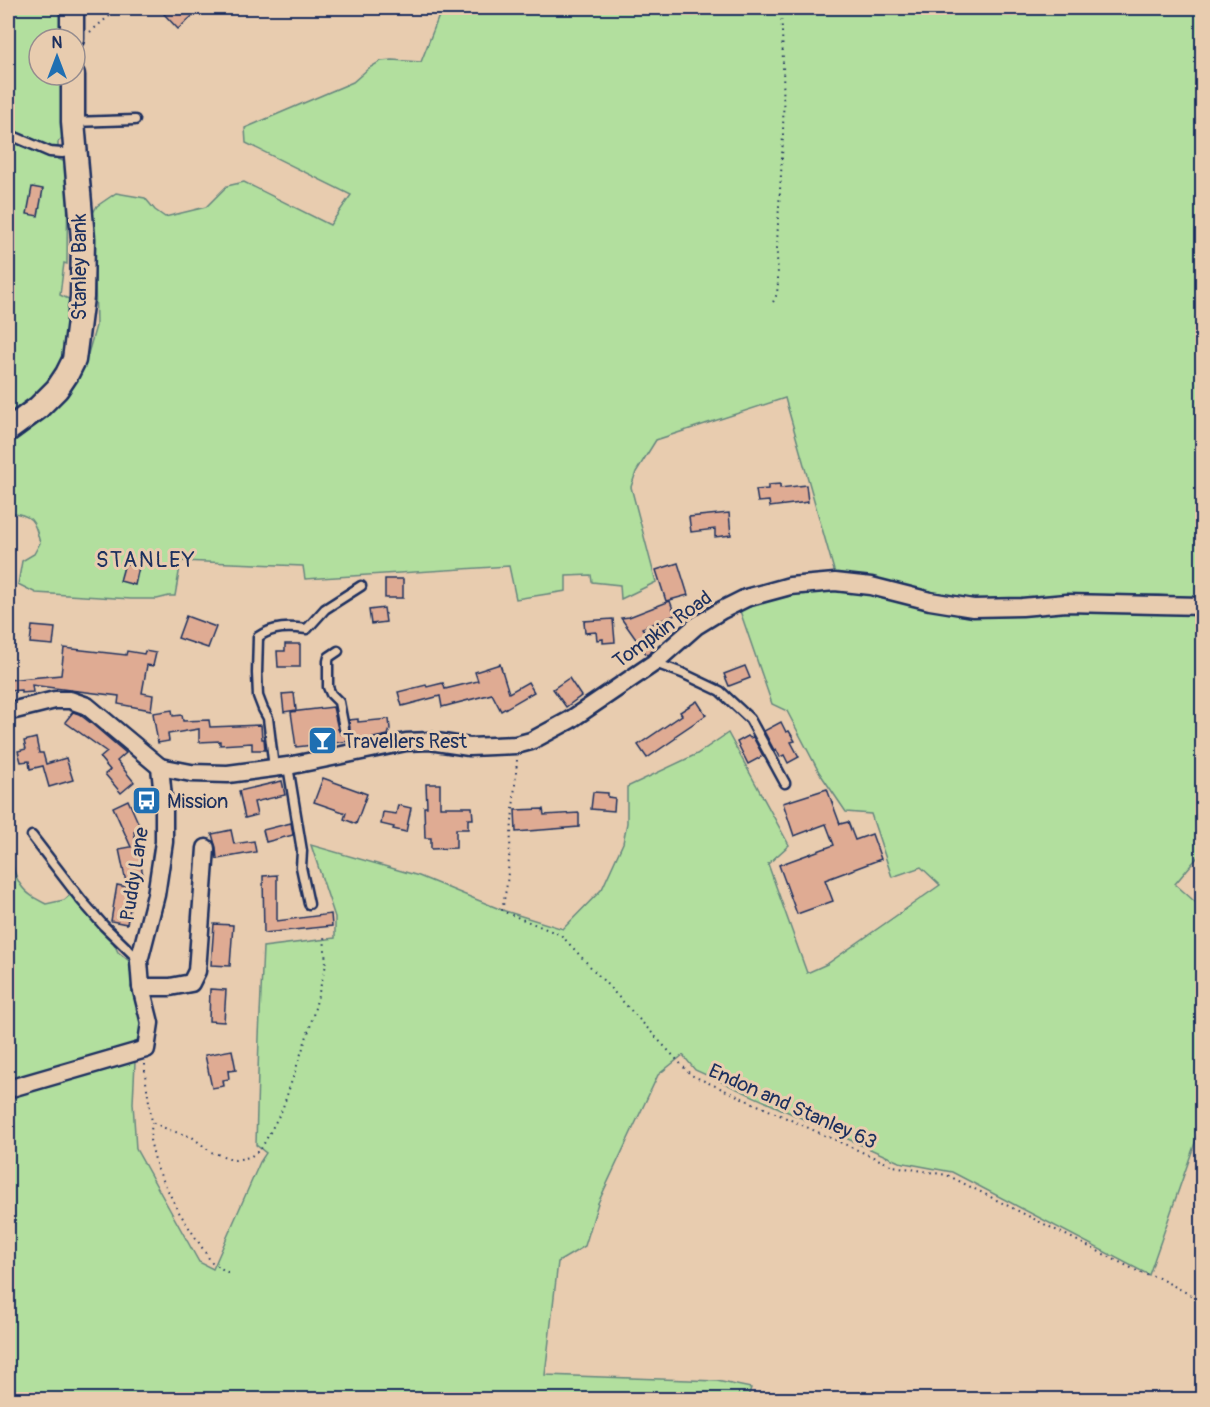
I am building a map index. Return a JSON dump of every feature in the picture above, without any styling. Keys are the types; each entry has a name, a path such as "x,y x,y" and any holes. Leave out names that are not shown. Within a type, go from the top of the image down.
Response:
{"street":[{"path":"72,8 76,27"},
{"name":"Stanley Bank","path":"8,430 38,408 57,389 68,374 74,360 82,285 82,239 72,87"},
{"name":"Tompkin Road","path":"160,768 191,773 228,774 281,767 348,751 406,742 430,741 469,747 516,745 531,741 570,720 654,663 696,626 722,610 746,598 790,586 835,582 871,586 930,602 973,608 1066,603 1203,606"},
{"path":"8,710 55,700 70,700 87,705 160,768"},
{"name":"Puddy Lane","path":"146,1049 150,1023 141,987 140,961 156,895 164,842 164,807 160,768"},
{"path":"141,987 170,987 191,983 197,971 206,848"},
{"path":"8,1089 146,1049"}],"lane":[{"path":"73,122 135,120"},
{"path":"8,134 50,152 75,151"},
{"path":"309,904 301,867 302,851 268,718 258,696 258,637 265,632 287,627 307,629 326,609 361,586"},
{"path":"338,651 329,657 328,687 339,702 344,729"},
{"path":"654,663 720,691 750,718 785,783"},
{"path":"32,836 82,901 140,961"}],"path":[{"path":"87,32 125,8"},
{"path":"772,302 776,298 777,290 783,133 784,56 781,8"},
{"name":"Endon and Stanley 63","path":"516,745 517,760 507,884 502,911 561,935 691,1075 893,1166 947,1175 1145,1275 1155,1276 1203,1301"},
{"path":"152,1122 192,1137 211,1152 235,1160 249,1157 261,1149 282,1110 310,1027 326,965 324,935"},
{"path":"146,1049 145,1075 152,1122 150,1140 157,1168 177,1209 212,1263 229,1273"}],"green space":[{"path":"8,8 62,8 65,27 27,27 27,87 67,87 65,135 58,142 58,159 68,163 67,264 64,263 60,295 73,301 72,329 59,373 8,421"},
{"path":"442,8 1202,8 1202,599 1158,595 1060,595 1046,599 973,602 835,574 785,398 656,440 636,472 631,487 656,582 621,599 620,585 592,582 591,575 566,576 566,591 516,599 509,566 305,579 303,566 181,561 175,596 157,599 36,593 18,584 22,561 34,554 40,543 34,524 28,517 8,512 8,437 62,398 84,368 96,326 95,275 89,220 97,206 116,193 145,198 155,210 165,217 206,207 227,186 244,182 330,225 351,195 246,143 245,128 353,82 381,61 421,62"},
{"path":"823,588 1048,611 1202,613 1202,852 1175,884 1202,908 1202,1110 1196,1140 1149,1275 952,1172 899,1162 695,1070 683,1055 658,1075 598,1203 585,1246 558,1262 545,1375 717,1381 751,1388 747,1399 10,1400 8,1386 8,1092 124,1060 135,1062 133,1103 136,1149 199,1262 213,1269 266,1153 256,1145 263,947 335,938 335,917 311,845 419,876 502,910 563,929 602,889 623,843 627,823 627,787 697,754 728,733 789,845 768,864 807,973 827,964 940,885 921,867 892,877 871,814 846,812 819,772 787,711 772,704 739,608 783,592"},
{"path":"8,815 12,815 14,869 22,888 46,904 64,900 70,895 113,942 118,952 133,964 140,999 143,1036 135,1045 114,1053 8,1080"}],"building":[{"path":"170,8 201,8 178,29 164,14"},
{"path":"32,187 43,189 38,216 27,214"},
{"path":"780,484 780,488 806,485 808,502 770,507 769,501 758,502 756,490 768,489 768,485"},
{"path":"729,513 731,535 715,537 715,529 691,532 689,517"},
{"path":"125,563 139,567 135,585 120,581"},
{"path":"678,563 688,595 666,601 656,570"},
{"path":"385,579 403,579 403,598 385,598"},
{"path":"670,601 675,615 642,628 656,648 647,655 621,618"},
{"path":"384,608 386,622 371,624 369,610"},
{"path":"186,616 216,627 208,648 178,638"},
{"path":"613,619 615,642 603,643 603,639 597,640 596,632 585,633 584,621"},
{"path":"32,626 55,628 53,645 30,643"},
{"path":"285,644 300,644 300,667 278,667 277,651 285,651"},
{"path":"64,648 126,655 127,651 144,654 145,651 156,653 153,666 147,665 142,693 153,695 151,710 118,704 119,696 32,685 33,692 8,691 8,680 61,675"},
{"path":"500,664 509,693 528,682 534,692 501,711 492,694 442,707 440,696 402,706 398,692 443,683 445,689 478,681 475,672"},
{"path":"745,666 750,678 729,686 724,674"},
{"path":"569,678 581,696 566,707 553,689"},
{"path":"294,693 296,710 284,712 282,694"},
{"path":"697,701 706,715 647,758 638,745 682,715 680,712"},
{"path":"333,707 341,734 350,731 349,720 358,719 358,722 389,719 388,735 296,747 291,712"},
{"path":"172,710 173,716 182,715 183,721 209,720 210,727 261,725 265,750 252,750 252,743 220,745 220,741 199,742 199,729 168,734 169,741 158,743 153,713"},
{"path":"73,712 92,724 126,753 117,761 134,782 121,793 105,774 110,770 100,758 107,752 65,722"},
{"path":"781,722 786,732 789,731 795,741 791,742 799,757 788,763 784,755 780,757 776,749 774,750 764,731"},
{"path":"748,736 753,737 763,756 748,764 737,742"},
{"path":"36,738 39,753 43,753 46,764 66,758 73,780 49,787 43,766 30,769 29,761 21,762 18,751 26,749 24,741"},
{"path":"323,778 367,794 356,824 344,819 346,813 314,802"},
{"path":"282,781 285,795 254,802 257,815 245,818 239,791"},
{"path":"426,784 440,784 440,807 472,807 473,819 468,819 468,829 456,829 456,848 431,849 431,838 425,838"},
{"path":"827,789 840,824 848,822 855,840 872,834 881,859 825,880 833,901 797,914 779,865 834,845 826,824 794,836 783,803"},
{"path":"593,792 608,793 608,797 615,798 614,811 591,809"},
{"path":"128,800 141,829 134,832 143,875 136,876 127,924 111,921 117,885 127,887 119,849 131,847 113,807"},
{"path":"398,805 411,808 406,832 381,824 383,812 396,814"},
{"path":"543,809 544,815 579,813 579,827 516,832 515,810"},
{"path":"291,823 293,835 266,842 263,830"},
{"path":"231,830 234,844 254,841 256,852 217,859 212,834"},
{"path":"277,875 277,921 331,914 332,926 264,933 263,876"},
{"path":"214,924 233,925 230,966 211,965"},
{"path":"210,989 226,990 224,1022 209,1021"},
{"path":"232,1050 236,1070 228,1071 229,1079 223,1080 224,1086 212,1088 205,1055"}],"place":[{"name":"Travellers Rest","path":"322,741"},
{"name":"Mission","path":"146,801"}],"district":[{"name":"STANLEY","path":"146,559"}]}
